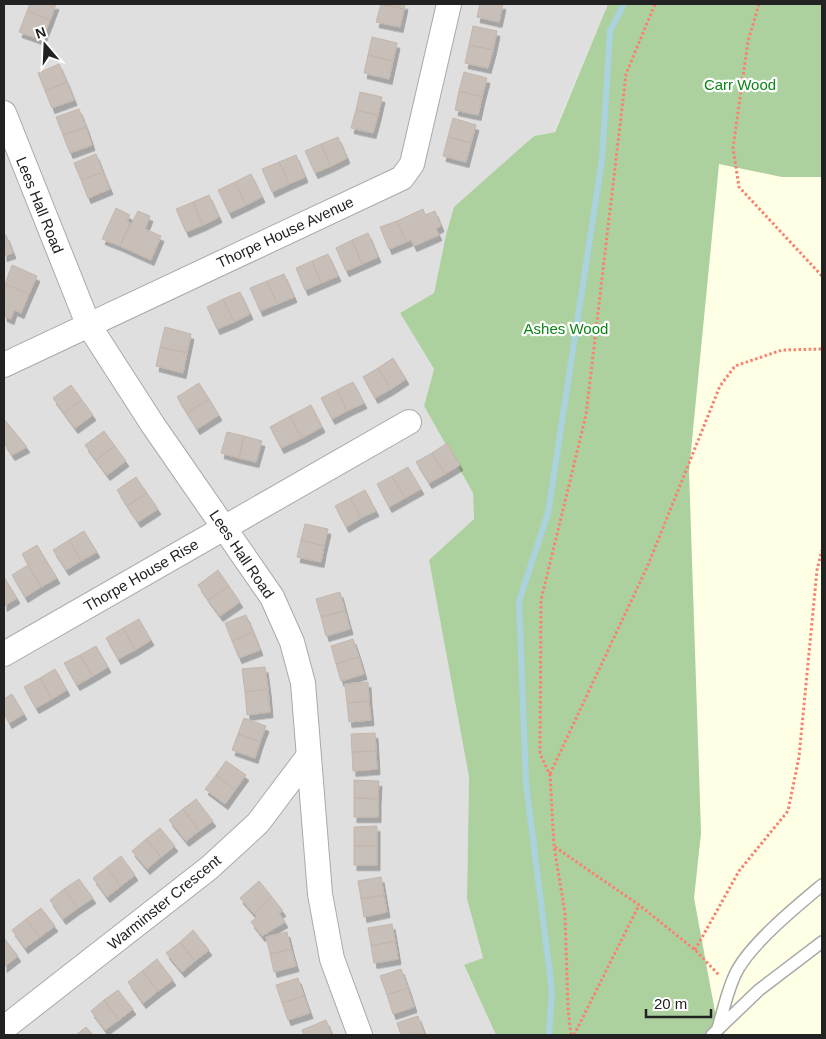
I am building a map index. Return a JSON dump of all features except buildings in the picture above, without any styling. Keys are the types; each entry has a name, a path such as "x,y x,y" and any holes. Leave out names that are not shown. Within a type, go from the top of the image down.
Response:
{"street":[{"name":"Thorpe House Avenue","path":"4,365 402,178 412,164 449,4"},
{"name":"Lees Hall Road","path":"4,113 88,324 153,425 272,597 292,642 303,683 307,758 320,894 330,950 360,1035"},
{"name":"Thorpe House Rise","path":"4,654 408,422"},
{"name":"Warminster Crescent","path":"4,1028 209,868 258,823 307,758"}],"lane":[{"path":"715,1031 733,979 744,960 822,885"},
{"path":"715,1031 776,975 822,942"}],"path":[{"path":"572,1035 568,1008 565,912 554,846 550,775 540,754 541,600 586,416 626,74 655,4"},
{"path":"759,4 748,42 732,148 739,187 822,276"},
{"path":"550,775 648,565 720,386 735,366 782,350 822,349"},
{"path":"695,950 739,870 788,812 799,757 816,570 822,550"},
{"path":"554,846 639,905 695,950 715,974"},
{"path":"572,1035 639,905"}],"shaded area":[{"path":"4,4 608,4 554,132 533,136 446,235 434,293 400,313 434,369 424,406 473,493 474,519 429,560 469,777 467,899 483,959 464,966 496,1035 4,1035"},
{"path":"719,164 782,177 822,177 822,1035 723,1035 718,1028 694,898 701,833 689,471"}],"green space":[{"name":"Ashes Wood","path":"608,4 822,4 822,177 782,177 719,164 689,471 701,833 694,898 718,1028 723,1035 496,1035 464,965 483,958 467,899 469,777 429,560 474,519 473,493 424,406 434,369 400,313 434,293 454,207 534,136 555,132"}],"waterway":[{"path":"549,1035 552,991 526,783 519,601 548,513 602,159 610,31 624,4"}],"park label":[{"name":"Carr Wood","path":"740,84"}]}
